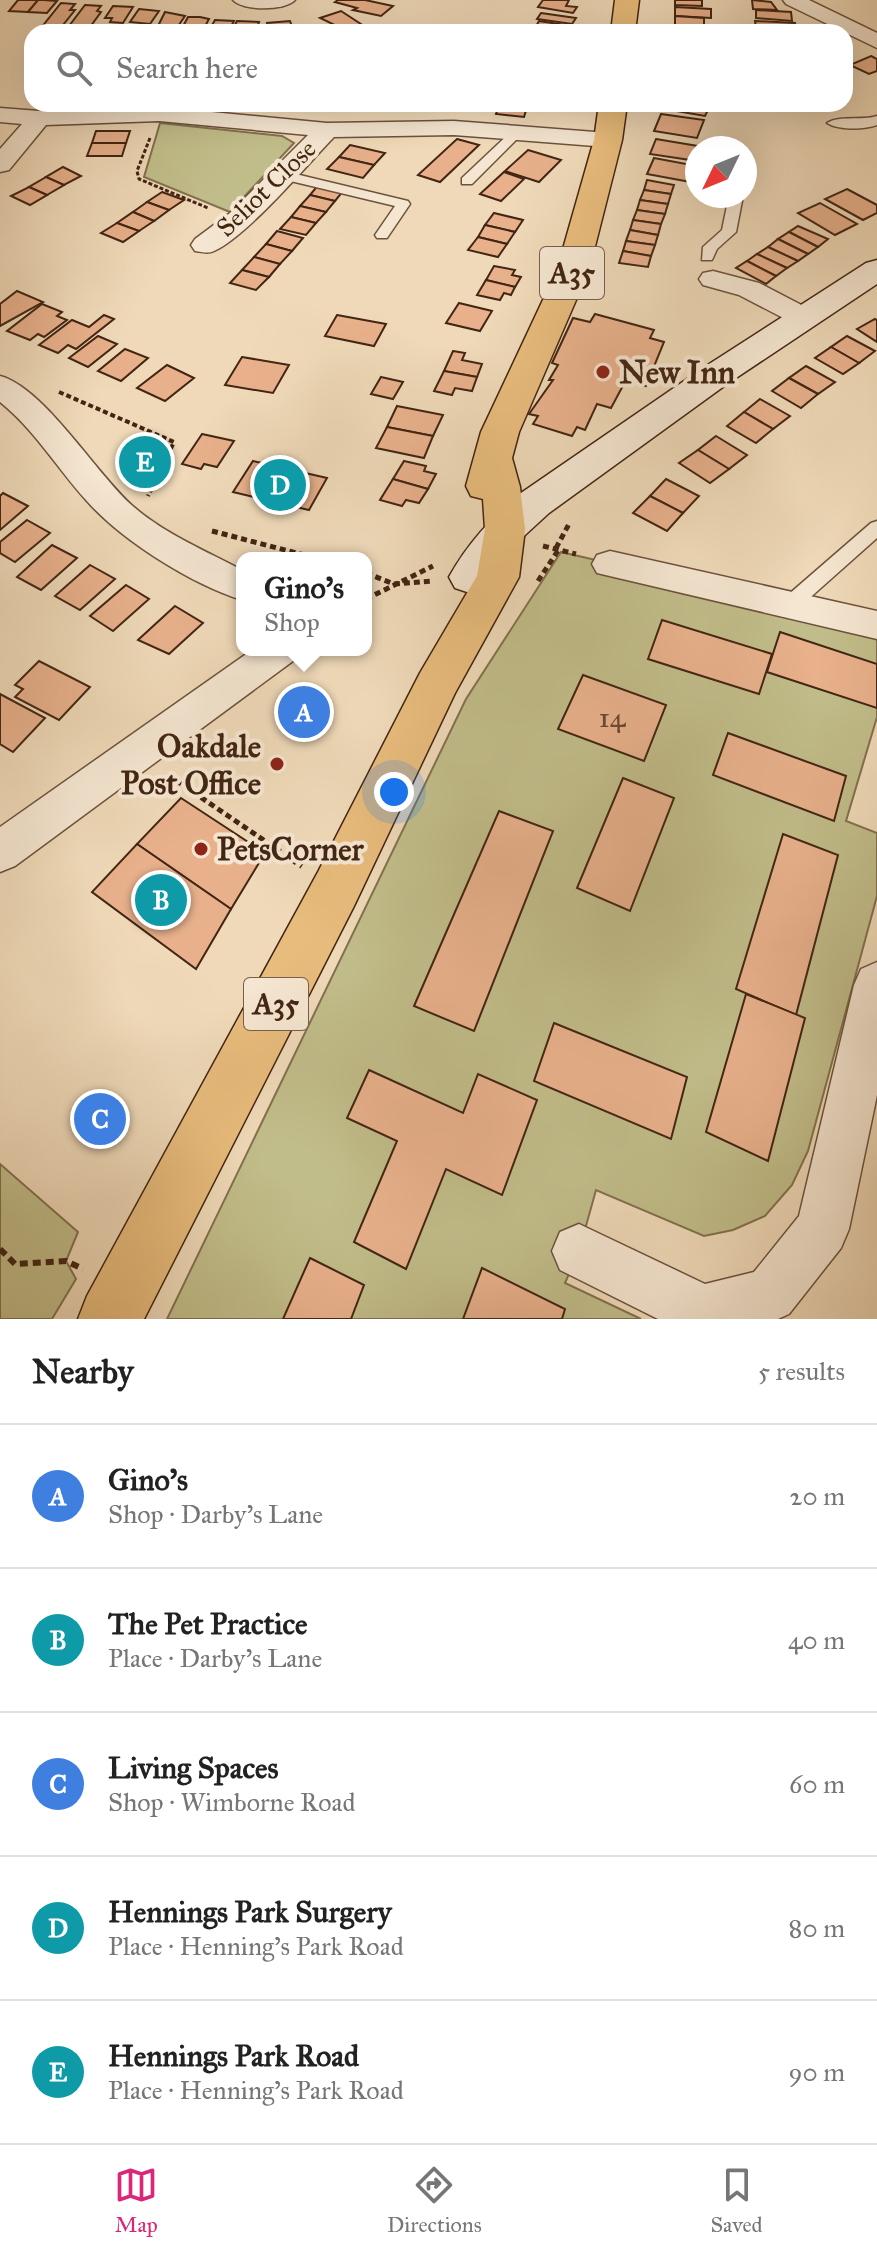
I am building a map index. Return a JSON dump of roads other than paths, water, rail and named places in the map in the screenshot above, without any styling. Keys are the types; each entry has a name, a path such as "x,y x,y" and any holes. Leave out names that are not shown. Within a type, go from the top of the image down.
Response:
{"highway":[{"path":"624,24 627,0"},
{"name":"A35","path":"118,1304 336,889 436,686 495,555 493,458 521,382 573,270 608,140 612,112"}],"main road":[{"path":"495,555 572,476 586,470 715,376 877,270"}],"street":[{"path":"243,0 285,0"},
{"path":"793,0 842,24"},
{"path":"853,29 877,41"},
{"name":"Seliot Close","path":"0,115 39,118 159,114 327,130 454,128 608,140"},
{"path":"0,165 39,118"},
{"name":"Seliot Close","path":"205,245 239,219 327,130"},
{"path":"697,303 710,268 803,317"},
{"path":"3,388 20,400 111,506 134,526 236,583"},
{"path":"610,564 877,625"},
{"path":"0,852 272,656"},
{"path":"579,1251 705,1316 770,1295 822,1229 877,985"}],"lane":[{"path":"833,123 868,124 877,120"},
{"path":"467,181 517,133"},
{"path":"283,175 403,204 382,235"},
{"path":"710,268 710,247 729,232 734,208"},
{"path":"788,606 877,528"}],"place":[{"name":"New Inn","path":"603,372"},
{"name":"Hennings Park Road","path":"145,462"},
{"name":"Hennings Park Surgery","path":"280,485"},
{"name":"Gino’s","path":"304,712"},
{"name":"Oakdale Post Office","path":"277,764"},
{"name":"PetsCorner","path":"201,849"},
{"name":"The Pet Practice","path":"161,900"},
{"name":"Living Spaces","path":"100,1119"}]}
